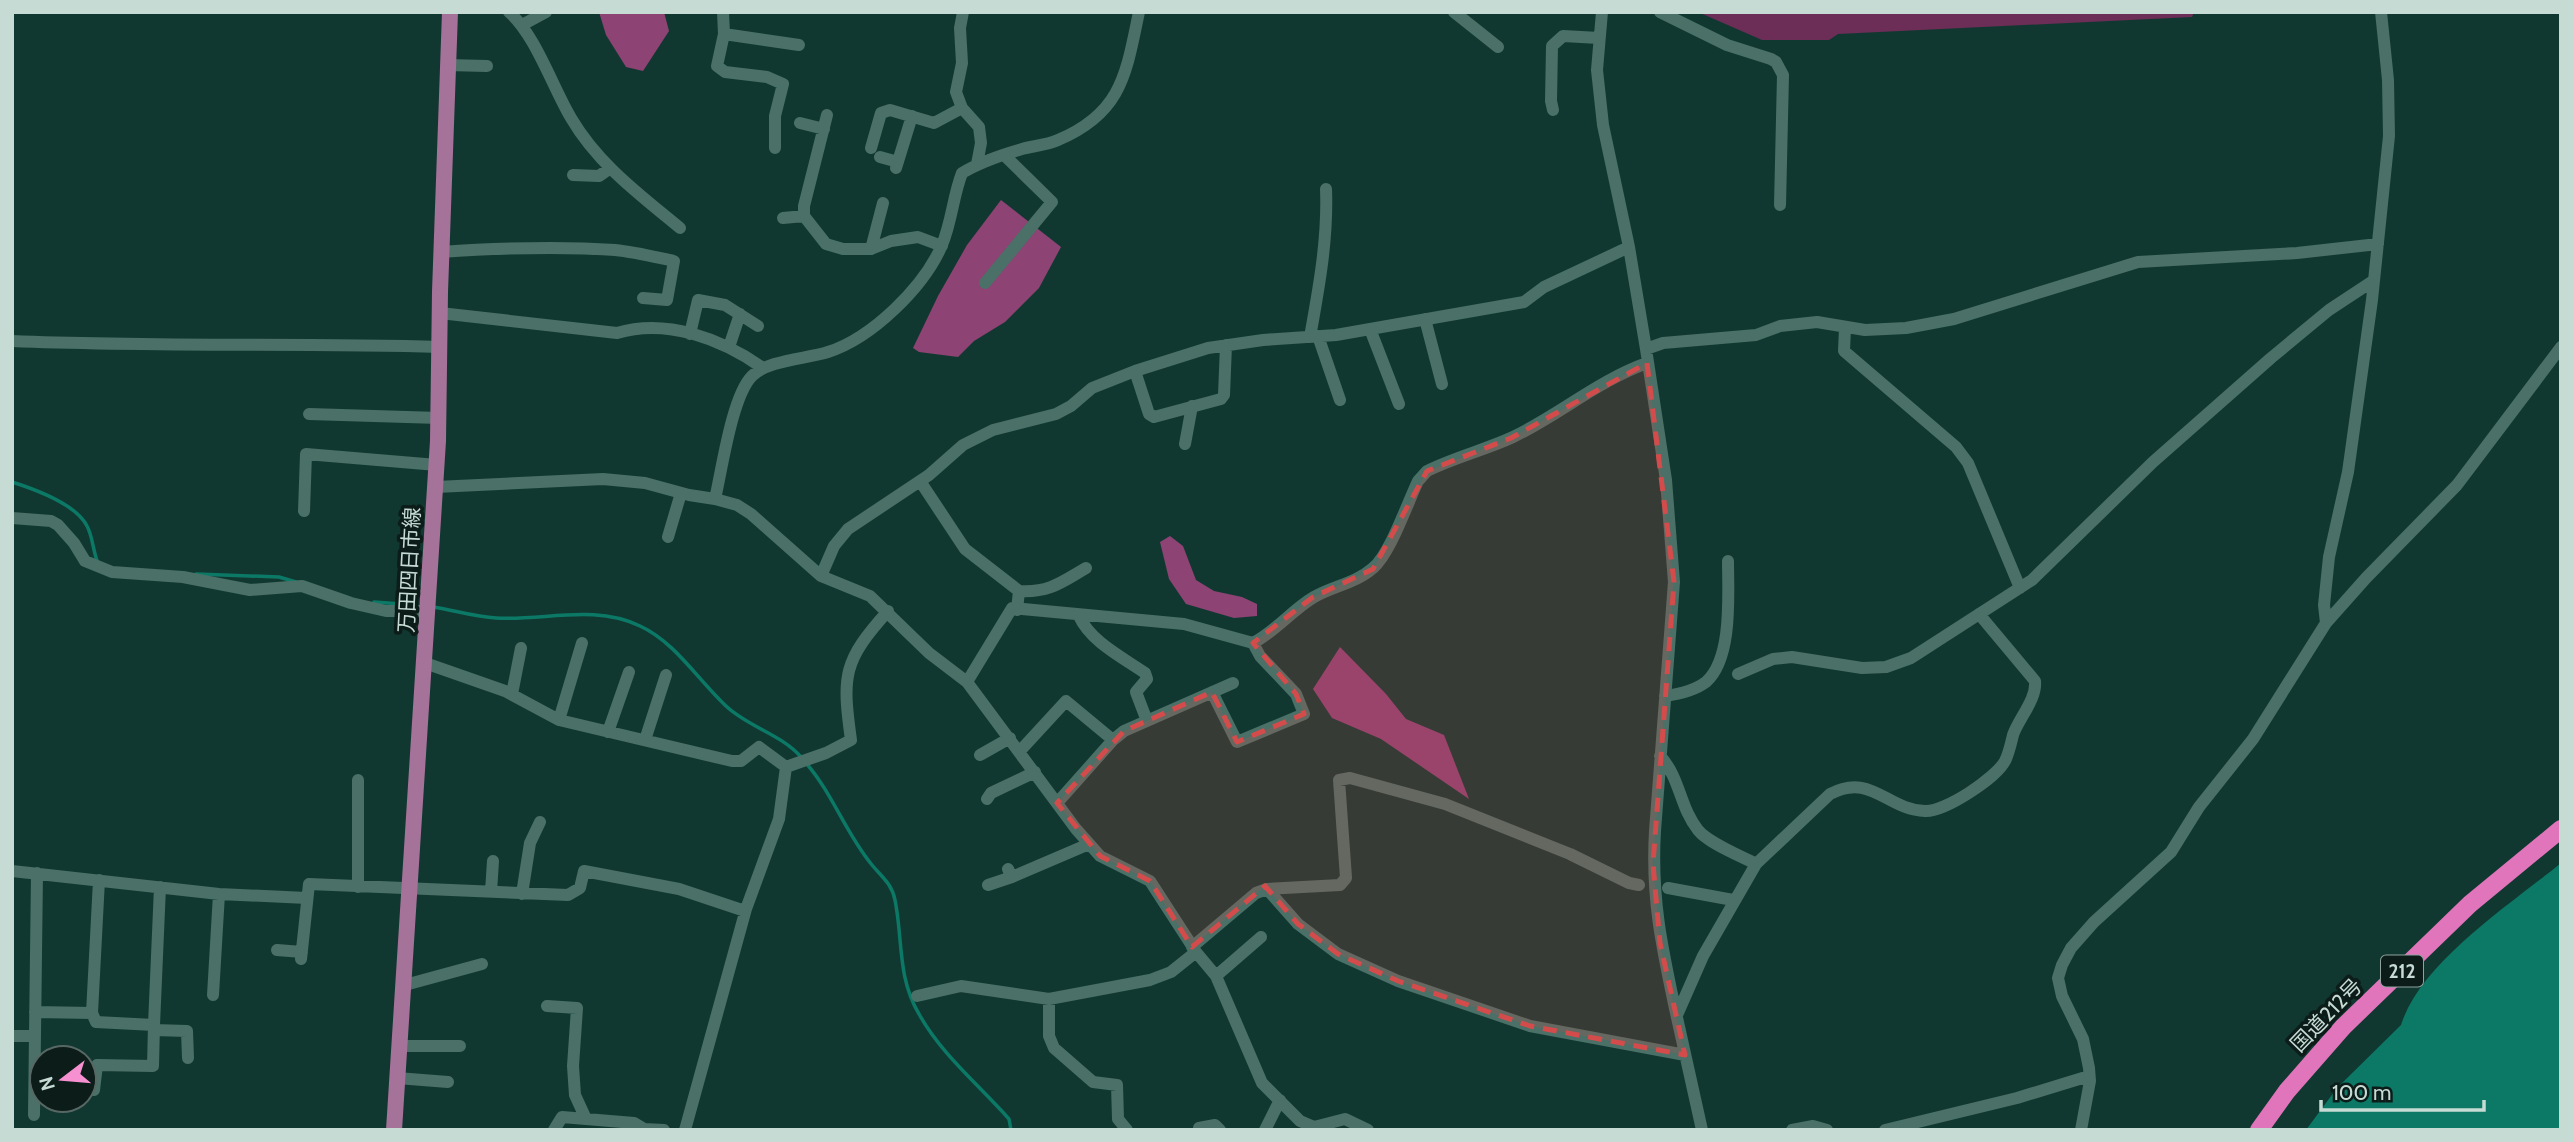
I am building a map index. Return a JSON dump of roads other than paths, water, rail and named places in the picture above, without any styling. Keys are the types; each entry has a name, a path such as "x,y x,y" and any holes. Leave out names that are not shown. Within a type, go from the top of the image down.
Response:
{"highway":[{"name":"国道212号","path":"2259,1130 2287,1091 2343,1027 2470,904 2561,829"}],"main road":[{"name":"万田四日市線","path":"394,1130 436,487 450,12"}],"street":[{"path":"509,12 522,25 572,120 609,169 680,228"},
{"path":"522,25 546,12"},
{"path":"723,12 724,34 717,66 725,72 767,77 783,84 775,116 775,148"},
{"path":"963,12 960,28 962,63 956,92 962,108 979,127 981,144 977,164"},
{"path":"715,499 742,390 751,376 763,368 827,353 856,341 918,287 942,246 962,173 977,164 1057,140 1098,117 1111,102 1126,71 1139,12"},
{"path":"1454,12 1497,47"},
{"path":"1602,12 1598,70 1603,125 1629,247 1646,349 1666,481 1674,582 1653,864 1655,906 1660,943 1702,1130"},
{"path":"1660,12 1727,45 1771,59 1780,68 1783,75 1780,205"},
{"path":"2326,623 2324,605 2329,557 2348,472 2378,244 2389,136 2388,80 2381,12"},
{"path":"724,34 799,45"},
{"path":"1553,110 1552,46 1563,36 1599,38"},
{"path":"447,65 487,66"},
{"path":"912,116 897,165 876,152 881,113 890,110 912,116 934,123 962,108"},
{"path":"827,115 804,206 804,216 825,244 843,249 871,249 891,241 918,237 942,246"},
{"path":"800,123 824,129"},
{"path":"985,283 1052,202 1004,155"},
{"path":"573,175 599,176 609,169"},
{"path":"1326,189 1327,219 1314,337 1340,400"},
{"path":"871,249 883,203"},
{"path":"783,218 804,216"},
{"path":"1646,349 1663,343 1756,335 1780,326 1817,322 1845,328 1882,331 1954,319 2138,262 2297,253 2378,244"},
{"path":"821,576 834,546 848,530 920,481 963,445 993,430 1056,414 1093,388 1135,370 1226,345 1370,329 1524,302 1544,287 1629,247"},
{"path":"441,252 502,248 618,250 674,261 667,300 643,298"},
{"path":"1738,674 1773,659 1792,657 1862,668 1886,667 1911,658 2032,580 2153,463 2271,358 2329,310 2373,281"},
{"path":"690,334 698,300 724,305 758,326"},
{"path":"440,313 617,333 632,328 662,328 717,341 763,368"},
{"path":"729,347 740,314"},
{"path":"1424,319 1442,384"},
{"path":"1845,328 1844,351 1956,447 1968,463 2020,588"},
{"path":"1370,329 1399,404"},
{"path":"12,341 112,345 314,344 440,347"},
{"path":"1135,370 1149,414 1154,416 1221,399 1224,395 1226,345"},
{"path":"2081,1130 2090,1076 2083,1039 2062,996 2058,978 2071,948 2094,922 2172,852 2199,807 2253,739 2326,623 2365,578 2457,485 2561,347"},
{"path":"967,682 1012,608 1184,624 1253,642 1266,636 1313,597 1373,569 1383,558 1418,481 1427,471 1511,438 1555,415 1607,381 1647,363"},
{"path":"1185,444 1192,406"},
{"path":"309,414 439,418"},
{"path":"303,511 306,454 437,465"},
{"path":"436,487 603,479 645,483 715,499 737,505 751,514 821,576 870,596 929,653 967,682 1056,803 1100,856 1150,881 1194,950 1216,976 1262,1083 1300,1121 1319,1127 1345,1119 1368,1130"},
{"path":"920,481 964,550 1019,591 1049,589 1086,568"},
{"path":"668,537 681,493"},
{"path":"12,518 51,521 74,543 85,561 112,572 183,577 250,590 302,586 351,603 386,611 427,611"},
{"path":"1665,696 1682,694 1696,688 1708,680 1717,667 1725,642 1728,561"},
{"path":"1017,610 1019,591"},
{"path":"786,767 826,753 851,740 845,696 847,677 855,652 864,637 888,611"},
{"path":"1677,1015 1703,956 1756,864 1830,794 1844,787 1861,786 1898,804 1926,811 1938,808 1986,783 2005,762 2016,728 2036,690 2035,681 1979,614"},
{"path":"1079,616 1084,627 1094,637 1145,673 1147,679 1136,692 1147,721"},
{"path":"1212,692 1237,742 1304,714 1296,694 1260,656 1253,642"},
{"path":"559,720 582,643"},
{"path":"512,694 521,648"},
{"path":"425,663 512,694 559,720 732,761 741,761 759,747 786,767"},
{"path":"608,732 629,672"},
{"path":"645,740 666,675"},
{"path":"1056,803 1124,731 1233,683"},
{"path":"1019,751 1066,701 1113,740"},
{"path":"979,754 1010,738"},
{"path":"1660,756 1670,766 1692,821 1700,833 1756,864"},
{"path":"685,1130 745,911 779,818 786,767"},
{"path":"986,799 991,793 1035,772"},
{"path":"917,996 961,986 1049,999 1150,980 1171,972 1256,893 1267,889 1340,884 1346,878 1339,780 1350,778 1445,804 1639,885"},
{"path":"358,780 358,887"},
{"path":"522,894 530,843 540,821"},
{"path":"988,885 1010,873 1089,844"},
{"path":"491,892 493,861"},
{"path":"12,871 219,894 307,898"},
{"path":"277,950 301,956 309,884 568,895 580,888 584,871 679,889 745,911"},
{"path":"34,1115 37,873"},
{"path":"99,880 92,1013 96,1022 187,1031 188,1058"},
{"path":"98,1065 153,1066 160,887"},
{"path":"1668,888 1733,900"},
{"path":"1267,889 1298,924 1338,954 1398,981 1530,1026 1685,1055"},
{"path":"213,995 219,894"},
{"path":"1216,976 1261,937"},
{"path":"405,985 482,964"},
{"path":"1049,999 1049,1036 1054,1048 1093,1082 1117,1085 1118,1119 1127,1130"},
{"path":"547,1006 577,1008 573,1066 575,1095 586,1119"},
{"path":"35,1012 92,1013"},
{"path":"12,1036 35,1036"},
{"path":"399,1046 460,1046"},
{"path":"1885,1130 2017,1098 2090,1076"},
{"path":"397,1078 448,1082"},
{"path":"1265,1130 1280,1101"},
{"path":"554,1130 562,1117 634,1124 644,1129 664,1130"},
{"path":"1199,1128 1215,1125 1220,1130"},
{"path":"1793,1130 1814,1126 1827,1130"}],"waterway":[{"path":"12,482 54,498 82,518 89,530 98,563"},
{"path":"196,574 279,577 296,582"},
{"path":"374,602 415,605"},
{"path":"433,607 496,618 587,615 623,619 653,633 675,651 726,706 744,720 784,742 801,757"},
{"path":"806,763 863,853 892,889 907,986 919,1014 949,1056 1009,1119 1011,1130"}]}
